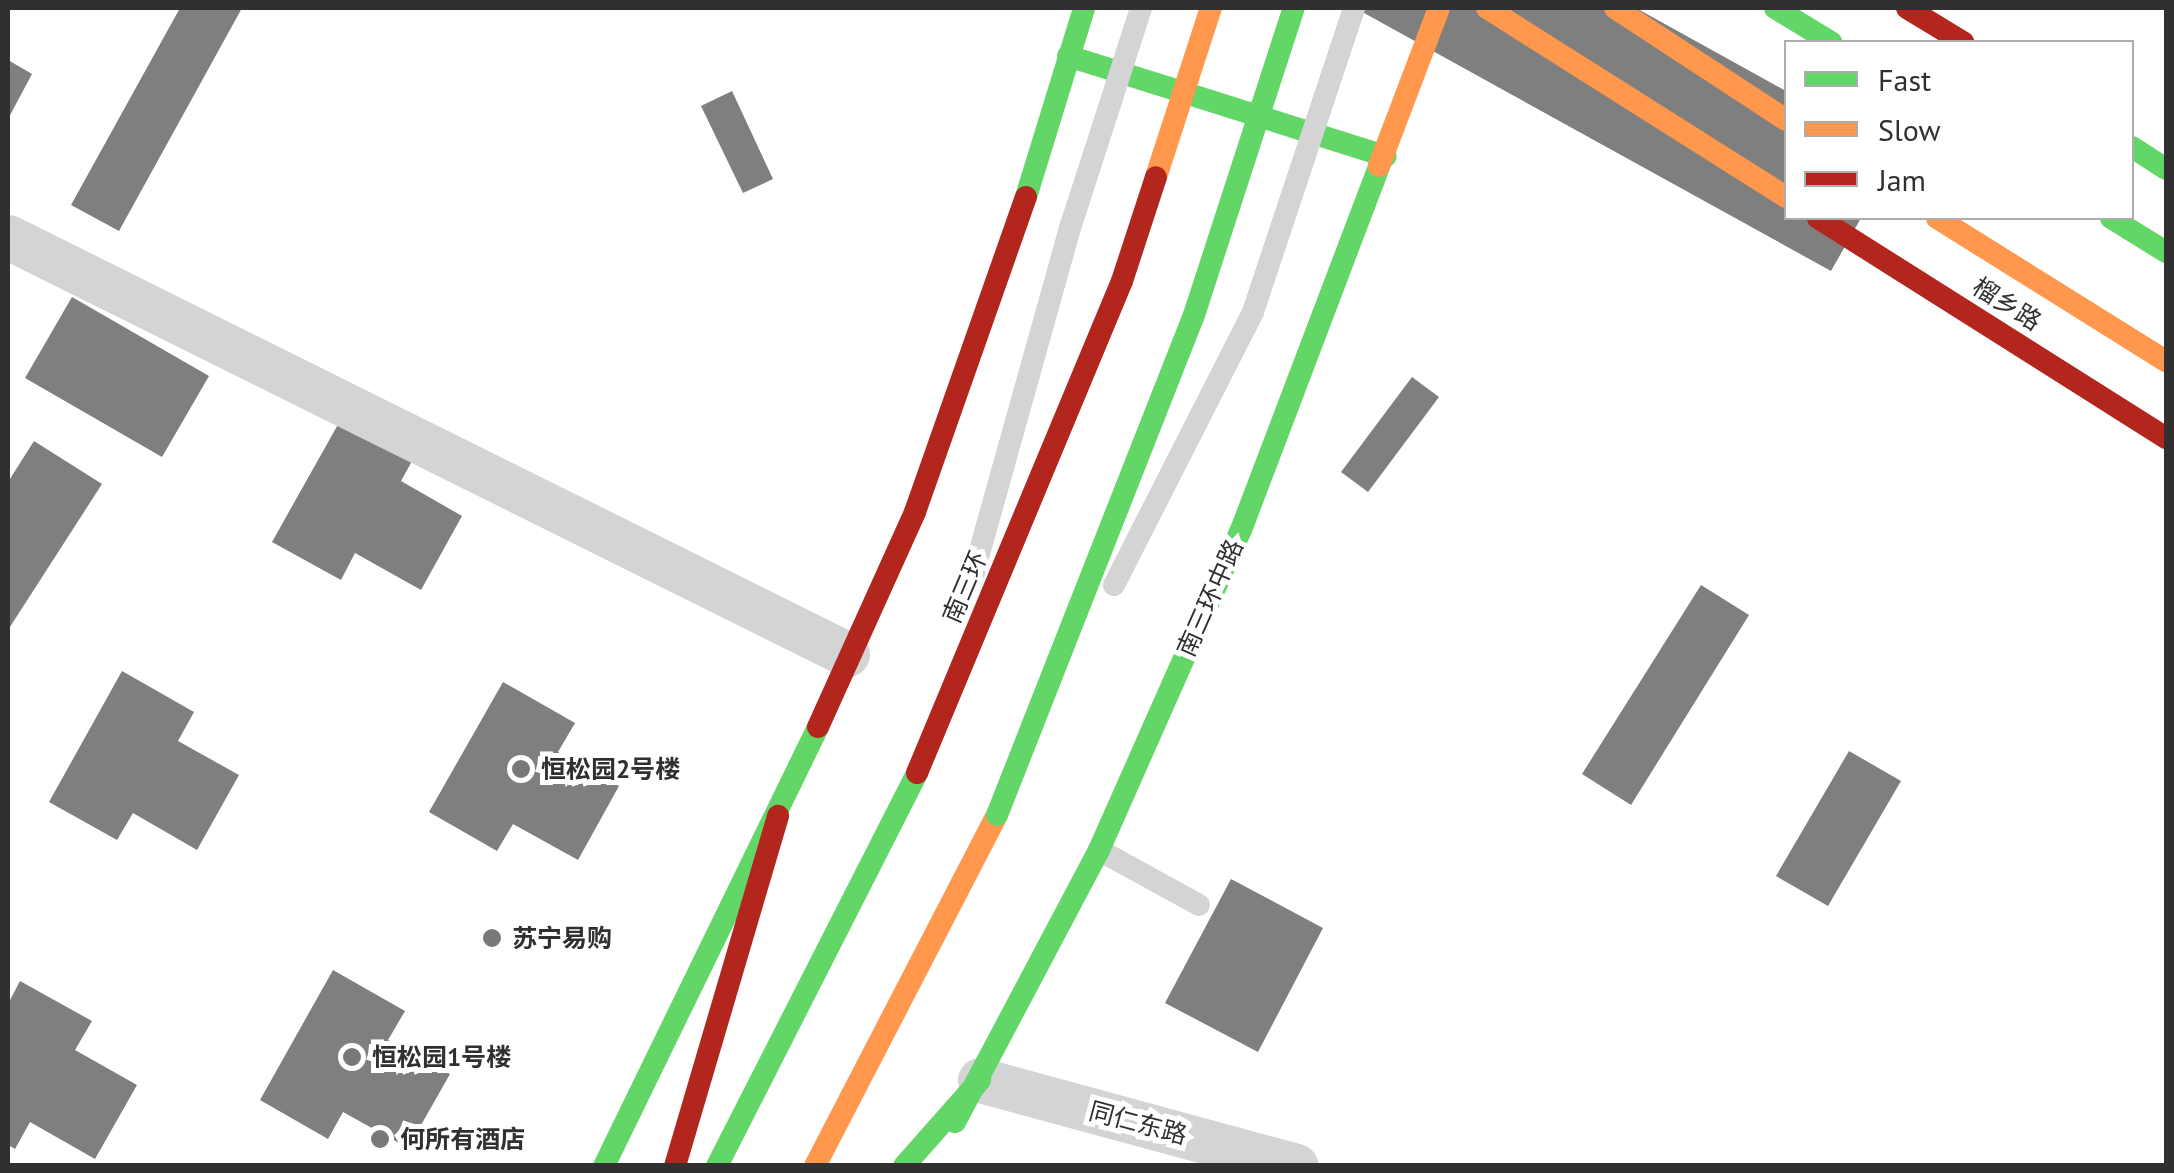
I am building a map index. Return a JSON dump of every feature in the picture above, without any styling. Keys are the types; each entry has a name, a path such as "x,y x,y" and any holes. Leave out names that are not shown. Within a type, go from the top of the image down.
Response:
{"main road":[{"path":"604,1166 778,816 847,654 914,512 1017,227 1084,8"},
{"name":"南三环","path":"717,1166 917,773 1122,281 1211,8"},
{"path":"815,1166 997,815 1194,315 1294,8"},
{"name":"南三环中路","path":"929,1166 980,1080 1099,850 1241,530 1440,8"},
{"path":"1487,8 1784,196"},
{"path":"1615,8 1784,119"},
{"path":"1775,8 1828,40"},
{"path":"1907,8 1960,40"},
{"path":"1068,56 1386,156"},
{"path":"2134,148 2166,169"},
{"name":"榴乡路","path":"1821,220 2166,438"},
{"name":"榴乡路","path":"1940,220 2166,360"},
{"path":"2114,220 2166,252"},
{"path":"676,1166 778,816"},
{"path":"904,1166 980,1080"}],"street":[{"path":"8,238 847,654"},
{"name":"同仁东路","path":"980,1080 1296,1166"}],"lane":[{"path":"917,773 1071,225 1141,8"},
{"path":"997,815 1253,312 1354,8"},
{"path":"1099,850 1199,905"}],"building":[{"path":"180,8 242,8 119,231 71,205"},
{"path":"1355,8 1636,8 1784,90 1784,220 1860,220 1831,271"},
{"path":"8,60 32,74 8,119"},
{"path":"732,91 773,179 743,193 701,106"},
{"path":"72,297 209,376 162,457 25,378"},
{"path":"1412,377 1439,397 1368,492 1341,472"},
{"path":"345,412 417,452 401,481 462,516 421,590 355,553 341,580 272,542"},
{"path":"34,441 102,484 8,630 8,482"},
{"path":"1701,585 1749,615 1631,805 1582,774"},
{"path":"122,671 194,712 178,741 239,775 197,850 133,813 117,840 49,802"},
{"name":"恒松园2号楼","path":"503,682 575,723 558,752 619,786 578,860 513,824 497,851 429,812"},
{"path":"1849,751 1901,781 1828,906 1776,876"},
{"path":"1231,879 1323,928 1258,1052 1165,1003"},
{"name":"恒松园1号楼","path":"333,970 405,1011 388,1040 450,1074 408,1148 343,1112 328,1139 260,1100"},
{"path":"20,981 92,1021 75,1050 137,1085 95,1159 30,1122 15,1149 8,1145 8,1004"}],"traffic: fast":[{"path":"1026,197 1084,8"},
{"path":"997,815 1194,315 1294,8"},
{"path":"1775,8 1828,40"},
{"path":"1068,56 1386,156"},
{"path":"2134,148 2166,169"},
{"path":"955,1122 1099,850 1241,530 1379,166"},
{"path":"2114,220 2166,252"},
{"path":"604,1166 818,727"},
{"path":"717,1166 917,773"},
{"path":"904,1166 980,1080"}],"traffic: slow":[{"path":"1156,177 1211,8"},
{"path":"1379,166 1439,8"},
{"path":"1487,8 1784,196"},
{"path":"1615,8 1784,119"},
{"path":"1940,220 2166,361"},
{"path":"815,1166 997,815"}],"traffic: jam":[{"path":"1907,8 1960,40"},
{"path":"917,773 1122,281 1156,177"},
{"path":"818,727 915,512 1026,197"},
{"path":"1821,220 2166,438"},
{"path":"675,1166 778,816"}],"place":[{"name":"恒松园2号楼","path":"521,769"},
{"name":"苏宁易购","path":"492,938"},
{"name":"恒松园1号楼","path":"352,1057"},
{"name":"何所有酒店","path":"380,1139"}]}
